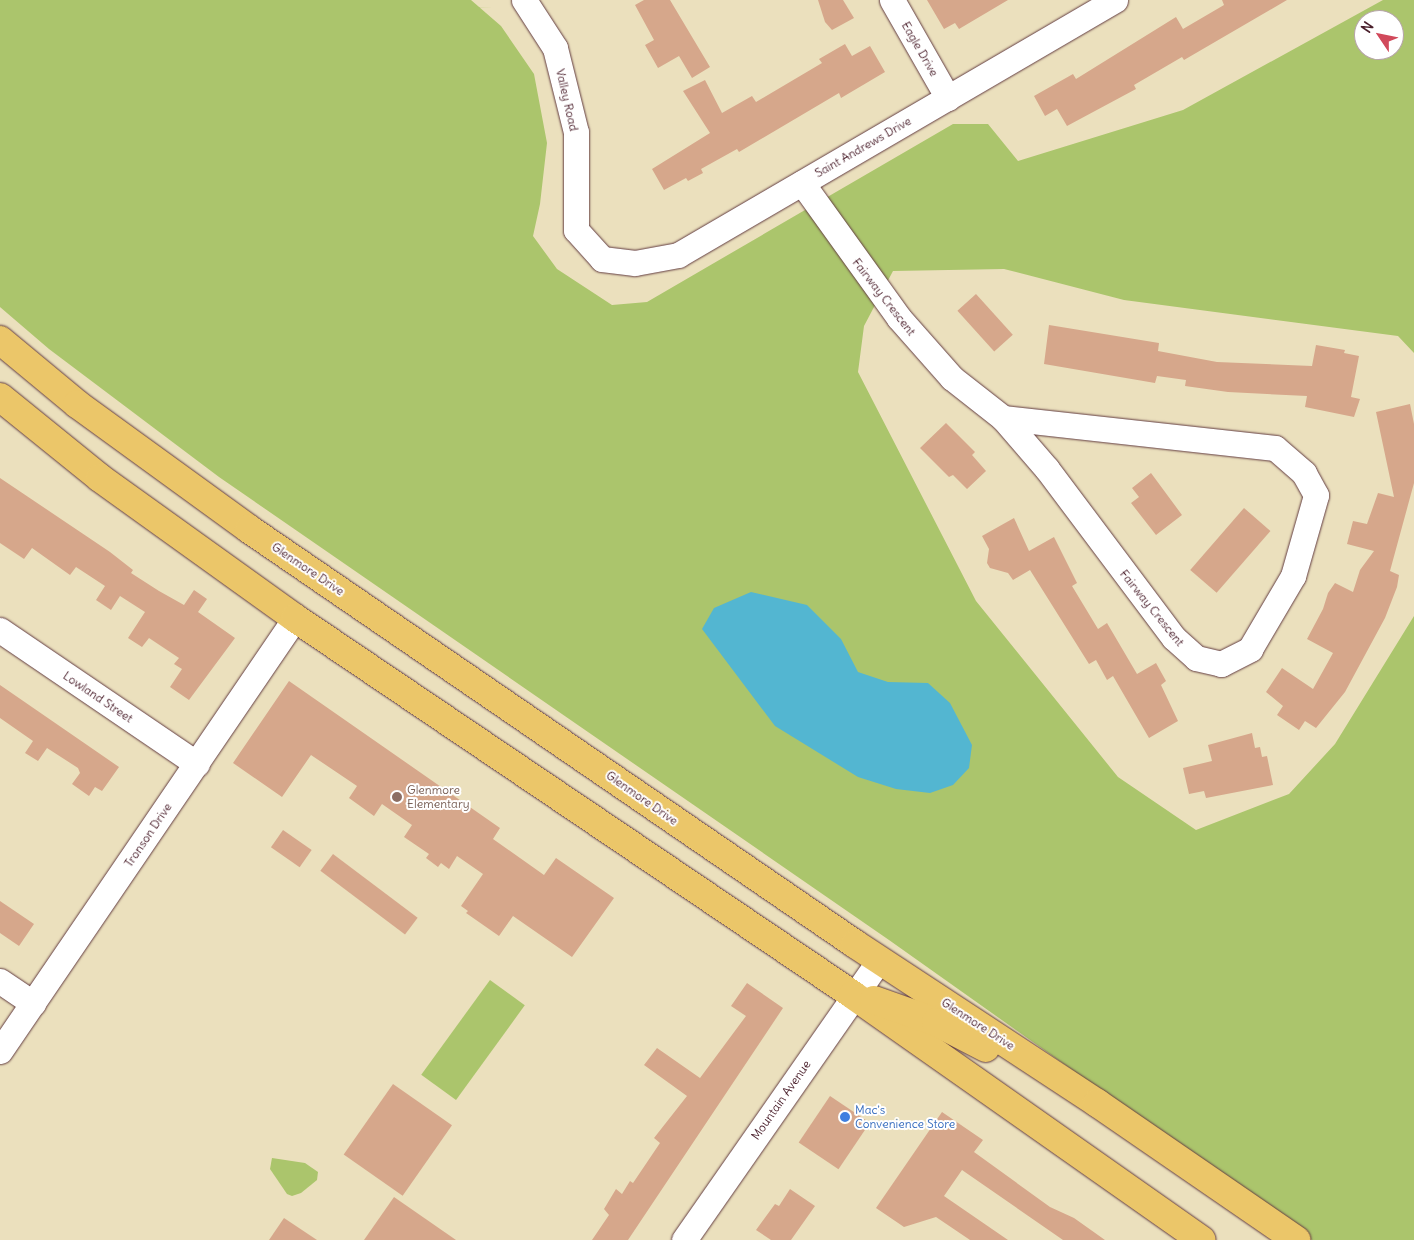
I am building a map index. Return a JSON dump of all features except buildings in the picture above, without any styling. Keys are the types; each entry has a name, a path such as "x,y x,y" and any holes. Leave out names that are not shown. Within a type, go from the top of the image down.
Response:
{"main road":[{"name":"Glenmore Drive","path":"0,340 77,404 250,529 879,960 1097,1103 1296,1240"},
{"path":"0,397 100,478 295,618 853,995 1202,1240"},
{"path":"853,995 888,1002 936,1022 1097,1103"}],"street":[{"name":"Valley Road","path":"524,0 555,48 576,132 576,230 602,259"},
{"name":"Eagle Drive","path":"892,0 948,98"},
{"name":"Saint Andrews Drive","path":"602,259 635,263 678,255 1115,0"},
{"name":"Fairway Crescent","path":"802,184 899,318 952,378 1003,418 1047,469 1174,638 1196,658 1221,664 1250,649 1294,576 1316,494 1304,473 1275,448 1003,418"},
{"name":"Tronson Drive","path":"0,1051 295,618"},
{"name":"Lowland Street","path":"0,630 197,764"},
{"name":"Mountain Avenue","path":"684,1240 879,960"},
{"path":"0,980 33,1003"}],"green space":[{"path":"0,0 471,0 501,26 534,74 547,143 540,204 533,236 557,269 612,305 647,302 953,124 988,124 1018,161 1183,110 1354,16 1354,60 1404,60 1404,10 1365,10 1383,0 1414,0 1414,353 1398,336 1124,300 1004,269 893,271 864,326 858,372 976,601 1118,777 1196,830 1289,794 1335,744 1414,616 1414,1240 1312,1240 889,940 219,477 49,349 0,307"},
{"path":"490,980 525,1005 456,1100 421,1075"},
{"path":"272,1158 305,1163 318,1172 317,1180 301,1193 292,1196 287,1194 270,1169"}],"water":[{"path":"751,592 807,605 841,639 858,672 888,682 928,683 950,703 972,745 969,768 953,785 930,793 896,789 858,777 775,726 702,629 714,608"}],"place":[{"name":"Glenmore Elementary","path":"397,797"},
{"name":"Mac's Convenience Store","path":"845,1117"}]}
